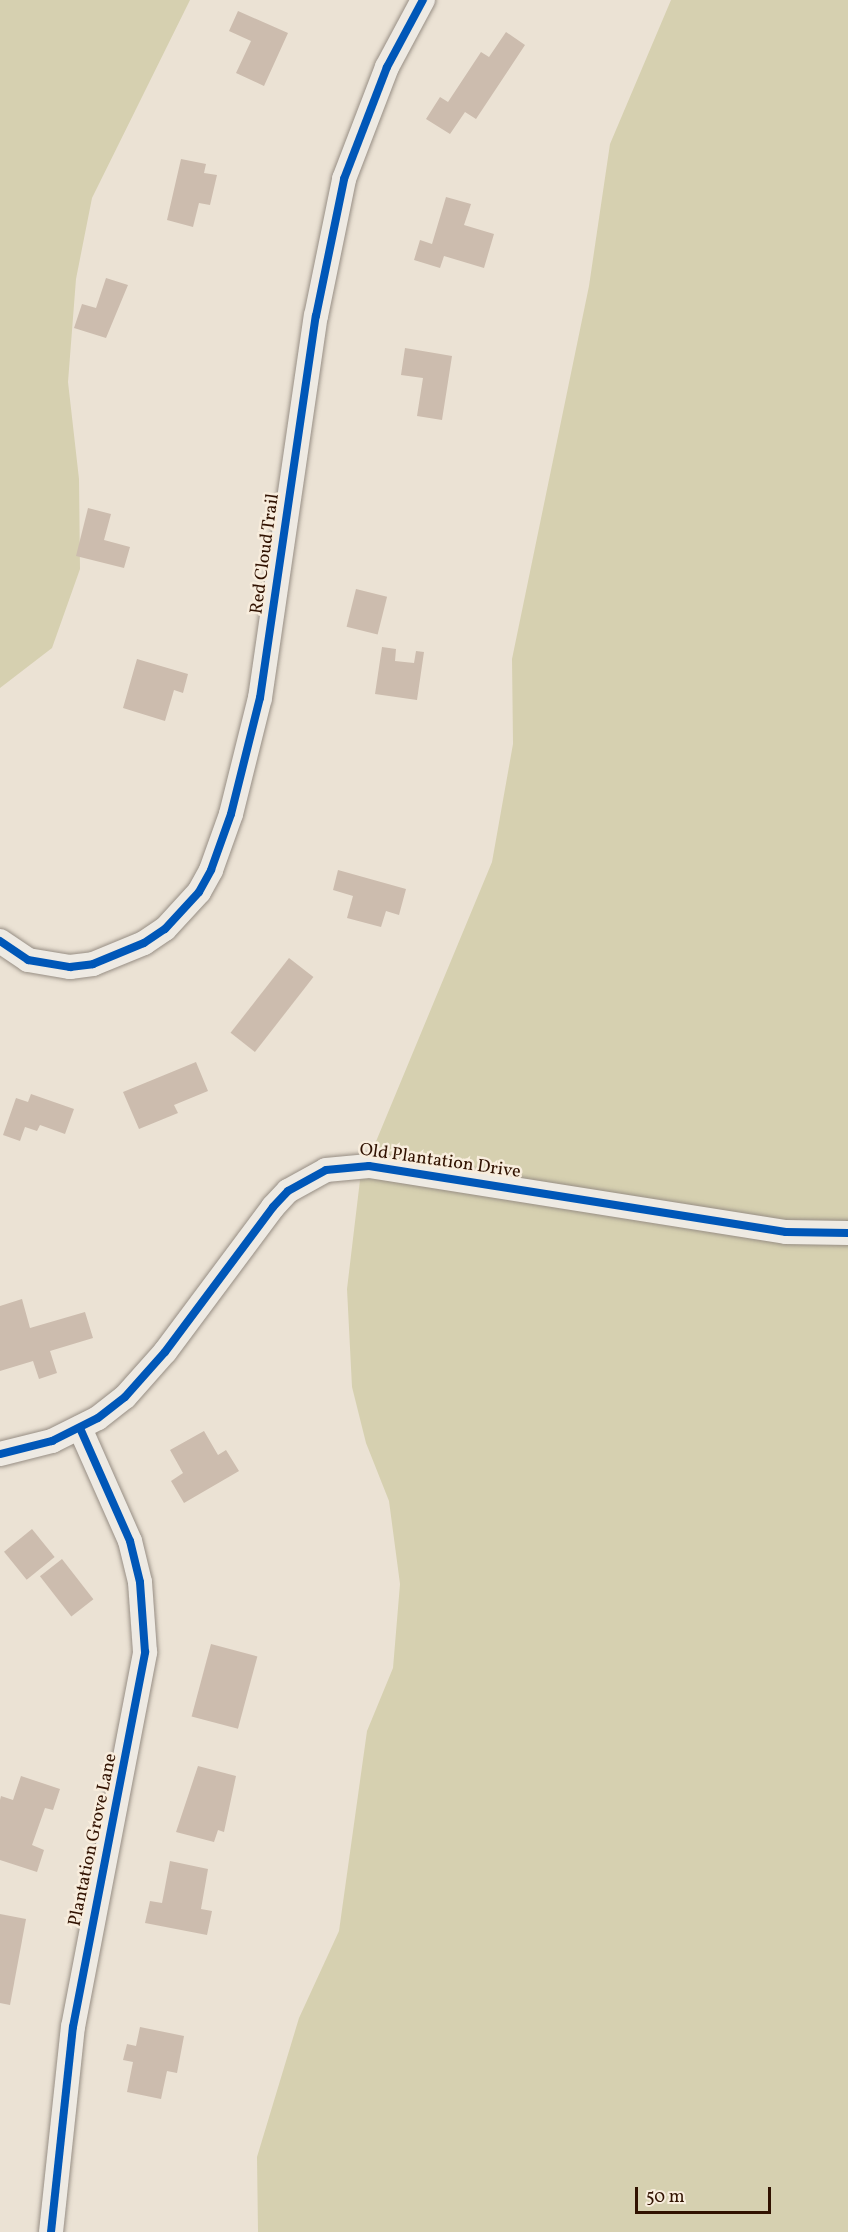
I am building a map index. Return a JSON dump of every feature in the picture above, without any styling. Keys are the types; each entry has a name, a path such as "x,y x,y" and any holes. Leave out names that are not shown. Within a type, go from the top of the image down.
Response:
{"street":[{"name":"Red Cloud Trail","path":"0,941 28,960 70,967 93,964 144,943 165,929 184,912 211,870 244,768 260,698 331,232 363,122 387,67 423,0"},
{"name":"Old Plantation Drive","path":"0,1454 52,1441 80,1428 137,1385 288,1191 326,1170 369,1166 786,1232 848,1233"},
{"name":"Plantation Grove Lane","path":"51,2232 57,2144 73,2027 145,1652 140,1581 130,1541 80,1428"}],"shaded area":[{"path":"0,0 190,0 92,198 76,279 68,382 79,479 80,569 52,648 0,688"},
{"path":"671,0 848,0 848,2232 258,2232 257,2157 299,2018 339,1931 367,1731 393,1668 400,1584 389,1501 366,1443 352,1387 347,1289 360,1180 492,862 513,744 512,659 589,286 610,144"}],"building":[{"path":"238,11 288,33 264,86 236,73 251,41 229,31"},
{"path":"506,32 525,45 476,119 465,112 450,134 426,119 440,97 448,102 481,52 489,57"},
{"path":"181,159 206,164 204,173 217,175 210,205 199,203 193,227 167,220"},
{"path":"446,197 471,204 464,225 494,234 484,268 444,256 440,268 414,260 420,240 432,244"},
{"path":"106,278 128,285 106,338 74,328 82,304 96,308"},
{"path":"405,348 452,356 442,420 417,416 423,378 401,375"},
{"path":"88,508 111,514 104,540 130,547 124,568 76,556"},
{"path":"356,589 387,597 378,635 347,627"},
{"path":"382,647 396,649 395,661 414,663 416,651 424,652 417,700 375,694"},
{"path":"137,659 188,674 183,693 174,690 165,721 123,708"},
{"path":"338,870 406,889 399,915 386,911 381,927 347,918 353,896 333,890"},
{"path":"289,958 313,977 255,1052 231,1033"},
{"path":"196,1062 208,1091 174,1105 178,1113 139,1129 123,1092"},
{"path":"31,1094 74,1109 65,1134 40,1125 37,1131 25,1127 20,1141 3,1135 16,1098 28,1102"},
{"path":"22,1299 30,1328 85,1312 93,1338 50,1351 57,1373 39,1379 33,1361 0,1371 0,1306"},
{"path":"204,1431 218,1455 226,1450 239,1471 184,1503 171,1481 183,1473 170,1450"},
{"path":"32,1529 55,1557 27,1580 4,1552"},
{"path":"62,1559 93,1599 71,1616 40,1576"},
{"path":"211,1644 257,1656 238,1729 192,1716"},
{"path":"198,1766 236,1776 224,1832 218,1830 214,1842 176,1832"},
{"path":"21,1776 60,1789 53,1810 45,1808 32,1845 44,1850 37,1872 0,1860 1,1796 13,1800"},
{"path":"170,1861 208,1869 201,1909 212,1911 207,1935 145,1923 150,1901 162,1903"},
{"path":"0,1914 26,1919 10,2005 0,2003"},
{"path":"140,2027 184,2036 177,2073 167,2071 161,2099 127,2092 133,2062 123,2060 127,2044 136,2046"}],"cycle path":[{"path":"0,941 28,960 70,967 93,964 144,943 165,929 199,892 211,870 231,814 260,698 316,316 344,179 387,67 423,0"},
{"path":"0,1454 52,1441 98,1418 125,1397 165,1352 273,1207 288,1191 326,1170 369,1166 786,1232 848,1233"},
{"path":"51,2232 73,2027 145,1652 140,1582 130,1541 80,1428"}]}
